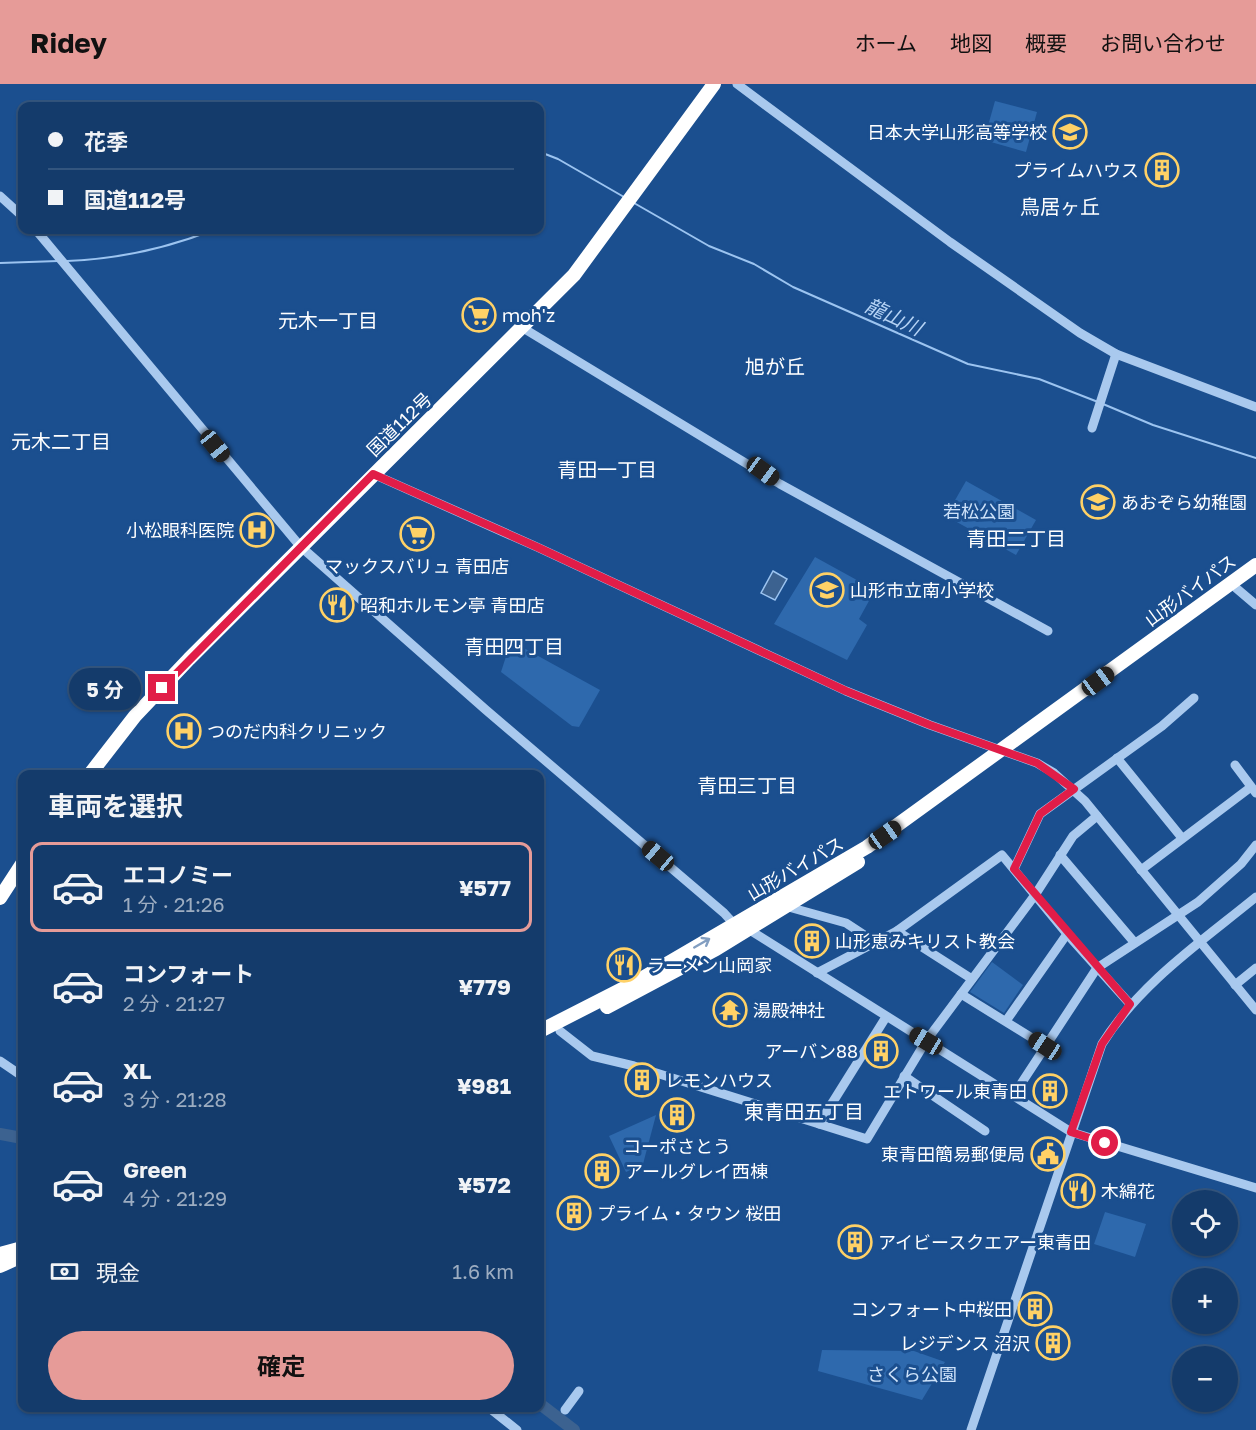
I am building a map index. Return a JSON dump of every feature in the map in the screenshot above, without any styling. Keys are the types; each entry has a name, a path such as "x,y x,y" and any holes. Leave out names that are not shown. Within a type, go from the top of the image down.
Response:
{"highway":[{"name":"国道112号","path":"93,770 135,716 300,546 523,328 574,275 714,84"},
{"name":"山形バイパス","path":"544,1039 681,968 835,878 897,836 1256,565"},
{"name":"山形バイパス","path":"544,1029 634,983 867,847 1009,752 1256,575"},
{"path":"0,898 18,870"},
{"path":"0,1256 18,1253"},
{"path":"0,1267 18,1254"}],"street":[{"path":"737,84 1042,309 1116,354 1256,407"},
{"path":"0,196 18,212"},
{"path":"41,234 300,546 734,924 748,929 1071,1132 1256,1188"},
{"path":"523,328 788,488 1047,631"},
{"path":"1092,428 1116,354"},
{"path":"373,474 537,547 846,691 930,725 1037,763 1074,789 1256,1010"},
{"path":"1236,588 1256,605"},
{"path":"1014,869 1040,814 1194,698"},
{"path":"1117,758 1182,838"},
{"path":"1141,870 1182,838 1253,790 1235,765"},
{"path":"560,1031 592,1056 634,1066 867,1139 926,1041 1035,895 1073,836 1097,816"},
{"path":"1013,1096 1096,968 1217,887 1241,864 1256,845"},
{"path":"817,973 897,931 1002,855 1096,968 1130,1004"},
{"path":"1060,855 1134,942"},
{"path":"971,1430 1102,1044 1130,1004 1256,897"},
{"path":"785,906 846,923 875,942"},
{"path":"897,931 972,979"},
{"path":"1006,1021 1067,934"},
{"path":"1235,985 1256,968"},
{"path":"961,994 1045,1046"},
{"path":"819,1124 886,1017"},
{"path":"0,1061 18,1073"},
{"path":"904,1076 985,1131"},
{"path":"565,1410 579,1391"},
{"path":"494,1412 517,1430"}],"green space":[{"path":"995,101 1037,112 1026,152 984,140"},
{"name":"若松公園","path":"966,481 1036,520 1016,555 946,516"},
{"path":"815,557 875,590 859,619 867,625 847,660 774,624"},
{"path":"511,641 600,690 579,727 572,726 501,672"},
{"path":"992,962 1023,985 1004,1013 970,992"},
{"path":"656,1115 643,1164 626,1172 609,1136"},
{"path":"1105,1212 1146,1224 1135,1257 1094,1244"},
{"name":"さくら公園","path":"822,1350 914,1351 945,1362 922,1400 818,1371"}],"shaded area":[{"path":"773,571 787,579 775,600 761,593"}],"waterway":[{"name":"龍山川","path":"544,154 558,159 624,197"},
{"name":"龍山川","path":"634,203 709,246 754,264 793,287 968,364 1039,379 1098,402"},
{"name":"龍山川","path":"67,261 141,252 202,234"},
{"name":"龍山川","path":"0,263 58,261"},
{"name":"龍山川","path":"1103,404 1153,425 1256,458"},
{"path":"0,1134 18,1137"},
{"path":"544,1407 574,1430"}],"place":[{"name":"日本大学山形高等学校","path":"1070,132"},
{"name":"プライムハウス","path":"1162,170"},
{"name":"ｍoh'z","path":"479,315"},
{"name":"あおぞら幼稚園","path":"1098,502"},
{"name":"小松眼科医院","path":"257,530"},
{"name":"マックスバリュ 青田店","path":"417,534"},
{"name":"山形市立南小学校","path":"827,590"},
{"name":"昭和ホルモン亭 青田店","path":"337,605"},
{"name":"つのだ内科クリニック","path":"184,731"},
{"name":"山形恵みキリスト教会","path":"812,941"},
{"name":"ラーメン山岡家","path":"624,965"},
{"name":"湯殿神社","path":"730,1010"},
{"name":"アーバン88","path":"881,1051"},
{"name":"レモンハウス","path":"642,1080"},
{"name":"エトワール東青田","path":"1050,1091"},
{"name":"コーポさとう","path":"677,1115"},
{"name":"東青田簡易郵便局","path":"1048,1154"},
{"name":"アールグレイ西棟","path":"602,1171"},
{"name":"木綿花","path":"1078,1191"},
{"name":"プライム・タウン 桜田","path":"574,1213"},
{"name":"アイビースクエアー東青田","path":"855,1242"},
{"name":"コンフォート中桜田","path":"1035,1309"},
{"name":"レジデンス 沼沢","path":"1053,1343"}],"district":[{"name":"鳥居ヶ丘","path":"1060,206"},
{"name":"元木一丁目","path":"328,320"},
{"name":"旭が丘","path":"775,366"},
{"name":"元木二丁目","path":"61,441"},
{"name":"青田一丁目","path":"607,469"},
{"name":"青田二丁目","path":"1016,538"},
{"name":"青田四丁目","path":"514,646"},
{"name":"青田三丁目","path":"747,785"},
{"name":"東青田五丁目","path":"804,1111"}],"route":[{"path":"162,688 373,474 537,547 846,691 890,710 1037,763 1074,789 1040,814 1025,850 1014,869 1096,968 1130,1004 1102,1044 1071,1132 1105,1143"}]}
